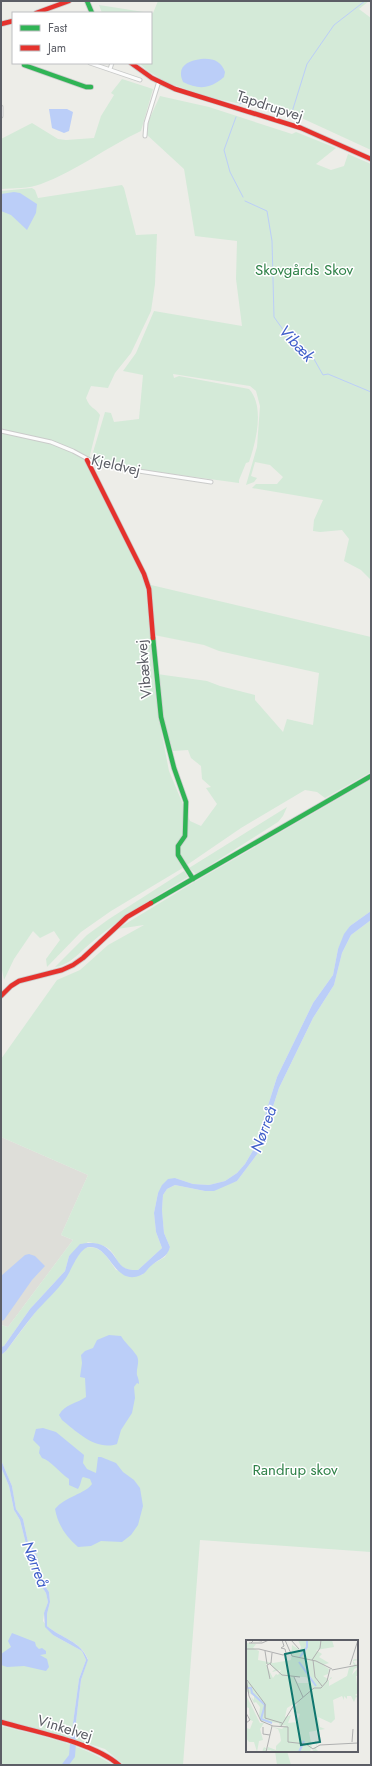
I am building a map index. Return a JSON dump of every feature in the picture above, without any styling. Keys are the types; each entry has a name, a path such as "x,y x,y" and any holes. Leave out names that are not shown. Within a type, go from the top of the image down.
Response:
{"street":[{"path":"39,12 69,1"},
{"path":"87,1 92,12"},
{"path":"1,24 12,21"},
{"path":"24,64 91,87"},
{"path":"93,64 140,80"},
{"path":"110,69 112,64"},
{"name":"Tapdrupvej","path":"133,64 159,81 196,96 301,128 371,159"},
{"path":"144,136 146,123 159,81"},
{"path":"1,107 1,116"},
{"name":"Kjeldvej","path":"1,431 51,442 74,451 87,460 112,468 211,482"},
{"name":"Vibækvej","path":"87,460 144,574 149,589 161,717 174,768 186,802 185,836 178,846 178,855 193,879"},
{"path":"1,996 11,986 20,981 62,970 73,965 83,958 127,918 371,776"},
{"name":"Vinkelvej","path":"1,1722 77,1743 101,1752 119,1765"}],"shaded area":[{"path":"1,1137 88,1175 61,1235 73,1240 8,1327 1,1325"}],"green space":[{"path":"158,1 369,1 359,9 371,18 371,150 295,115 207,97 166,82 148,71 140,64 152,64 153,13"},
{"path":"99,5 144,12 102,12"},
{"path":"122,79 153,89 141,131 54,179 31,187 1,189 1,139 32,123 58,139 66,140 94,138 101,116 114,95 111,93"},
{"name":"Skovgårds Skov","path":"160,96 209,107 292,134 296,132 336,148 316,164 331,170 344,166 348,154 371,164 371,580 361,570 344,561 349,539 342,530 320,532 313,531 314,520 323,500 252,488 256,484 277,484 283,477 270,465 255,462 251,476 257,478 254,482 246,485 257,447 260,406 256,391 250,386 173,374 174,378 179,376 249,389 254,396 257,405 258,424 249,462 246,463 239,483 106,465 91,459 105,412 111,413 114,422 139,419 143,375 123,371 136,353 154,311 242,326 236,279 237,241 195,236 184,169 146,134 147,124"},
{"path":"122,185 136,235 157,234 155,284 151,311 131,353 115,373 108,388 91,386 86,398 89,404 100,415 88,463 145,583 159,719 169,771 190,821 201,826 217,804 206,788 211,787 202,779 201,766 191,758 188,750 173,751 162,716 157,674 207,681 255,695 255,700 283,732 287,719 313,725 319,673 219,651 204,645 154,635 151,585 371,637 371,772 325,798 317,792 305,790 241,828 181,869 111,911 81,932 47,967 46,959 60,940 54,931 40,938 33,931 14,959 4,980 1,970 1,191 32,188 35,190 38,198"},
{"path":"371,780 371,911 350,926 338,949 333,975 313,1003 277,1077 255,1147 245,1164 237,1173 225,1181 209,1185 193,1184 175,1178 158,1193 154,1213 156,1232 162,1248 138,1270 126,1269 119,1264 109,1249 102,1245 93,1243 88,1242 69,1256 65,1271 30,1309 4,1346 1,1347 1,1325 8,1327 73,1240 61,1235 88,1175 1,1137 1,1059 57,980 80,970 108,945 144,925 117,929 191,884"},
{"path":"287,807 283,816 278,822 196,874 189,868"},
{"path":"184,871 188,877 148,901 122,919 71,960 63,965 55,967 87,935 109,919"},
{"name":"Randrup skov","path":"371,920 371,1552 200,1540 183,1765 124,1765 105,1749 74,1739 81,1680 88,1659 80,1648 47,1626 47,1614 50,1602 49,1592 45,1586 36,1553 28,1542 23,1519 16,1509 12,1486 1,1460 1,1355 6,1351 83,1249 89,1247 98,1249 106,1256 116,1270 142,1275 151,1265 165,1257 170,1247 164,1233 162,1210 163,1195 167,1189 175,1185 205,1191 237,1181 258,1153 279,1088 313,1018 334,985 342,953 351,935"},
{"path":"1,1467 9,1486 14,1510 20,1520 26,1544 34,1554 42,1587 46,1593 48,1602 43,1621 53,1635 82,1651 86,1660 79,1679 71,1738 1,1719"},
{"path":"1,1726 59,1741 87,1751 113,1765 1,1765"},
{"path":"275,1752 287,1752 291,1765 277,1765"}],"water":[{"path":"201,59 209,59 219,63 225,72 224,77 214,84 204,87 189,85 183,82 181,72 184,65"},
{"path":"49,109 67,109 73,112 69,131 64,133 52,128"},
{"path":"14,192 20,193 37,204 36,213 27,230 11,215 1,211 1,194"},
{"path":"371,911 371,920 351,935 342,953 334,985 313,1018 279,1088 258,1153 237,1181 214,1191 205,1191 175,1185 167,1189 163,1195 162,1210 164,1233 170,1247 169,1251 165,1256 142,1274 132,1277 125,1275 118,1271 103,1252 96,1248 85,1248 55,1292 34,1314 6,1351 1,1355 1,1347 4,1346 30,1309 65,1271 69,1256 80,1244 91,1243 103,1245 113,1254 123,1267 131,1270 138,1270 162,1248 156,1232 154,1213 158,1193 162,1185 168,1179 175,1178 193,1184 209,1185 225,1181 237,1173 245,1164 255,1147 277,1077 313,1003 333,975 338,949 344,934 350,926"},
{"path":"29,1254 35,1256 45,1266 32,1280 4,1320 1,1321 1,1276 25,1255"},
{"path":"109,1335 121,1336 137,1356 137,1375 139,1384 137,1383 134,1387 135,1398 132,1413 121,1430 117,1444 102,1445 94,1443 80,1435 62,1420 59,1415 61,1411 68,1406 86,1397 85,1378 80,1377 82,1363 81,1355 85,1351 93,1348 97,1340"},
{"path":"43,1428 56,1432 84,1455 83,1463 87,1469 96,1473 98,1457 101,1457 116,1463 123,1472 134,1480 140,1488 143,1506 138,1525 131,1535 122,1542 101,1541 91,1546 78,1547 66,1535 60,1525 55,1509 64,1501 85,1490 92,1484 90,1479 83,1477 78,1489 69,1485 69,1479 48,1461 42,1458 39,1453 40,1447 33,1440 36,1429"},
{"path":"1,1460 12,1486 16,1509 23,1519 28,1542 36,1553 45,1586 49,1592 50,1602 47,1614 47,1626 80,1648 85,1653 88,1660 81,1680 74,1739 71,1738 79,1679 86,1660 82,1651 53,1635 45,1627 44,1613 48,1602 46,1593 42,1587 34,1554 26,1544 20,1520 14,1510 9,1486 1,1467"},
{"path":"12,1633 35,1642 39,1649 42,1648 46,1651 46,1654 40,1655 47,1659 49,1667 46,1671 24,1666 7,1667 1,1665 1,1654 11,1647 8,1641"}],"waterway":[{"path":"240,104 244,102 292,112 307,64 334,25 365,1"},
{"path":"236,117 224,150 230,172 243,197"},
{"name":"Vibæk","path":"245,201 267,211 272,241 274,317 289,338 310,352 323,375 328,374 371,392"},
{"name":"Nørreå","path":"65,1765 72,1756 74,1731"}],"traffic: fast":[{"path":"87,1 92,12"},
{"path":"24,64 86,87 91,87"},
{"path":"153,638 161,717 174,768 186,802 185,836 178,846 178,855 193,879"},
{"path":"151,903 371,776"}],"traffic: jam":[{"path":"39,12 69,1"},
{"path":"1,24 12,21"},
{"path":"132,64 152,78 175,89 301,128 371,159"},
{"path":"87,460 144,574 149,589 153,638"},
{"path":"1,996 11,986 19,981 62,970 73,965 83,958 127,917 151,903"},
{"path":"1,1722 79,1744 108,1757 119,1765"}]}
